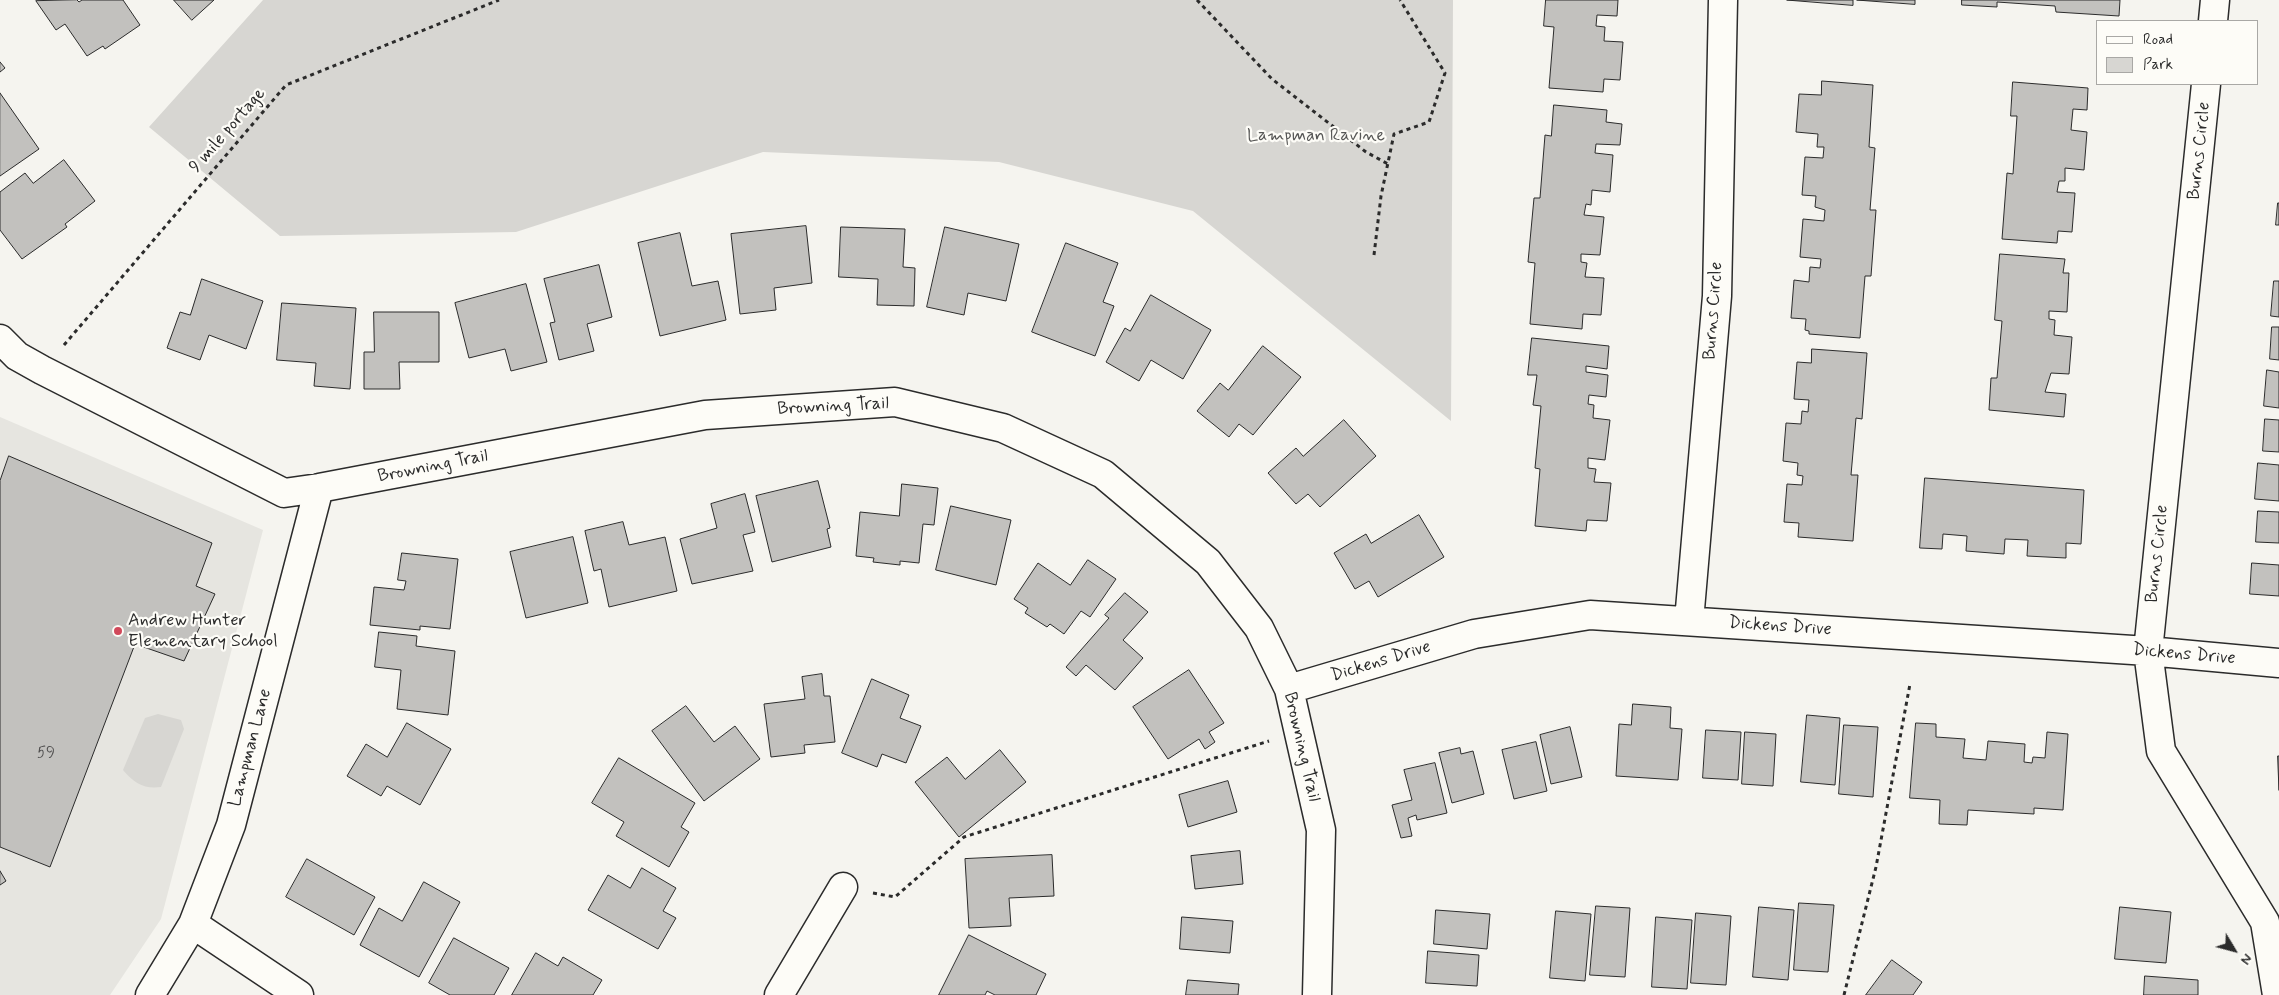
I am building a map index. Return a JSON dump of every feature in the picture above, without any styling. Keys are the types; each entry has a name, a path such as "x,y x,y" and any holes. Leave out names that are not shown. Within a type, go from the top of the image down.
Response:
{"street":[{"name":"Burns Circle","path":"1689,621 1717,296 1723,0"},
{"path":"2213,20 2215,0"},
{"name":"Burns Circle","path":"2206,85 2148,651 2161,750 2265,922 2277,995"},
{"name":"Browning Trail","path":"0,339 17,356 42,370 284,493 705,415 895,402 1003,428 1103,474 1208,562 1259,628 1289,690 1321,830 1317,995"},
{"name":"Lampman Lane","path":"150,995 193,924 231,825 319,488"},
{"name":"Dickens Drive","path":"1289,690 1474,634 1590,615 2148,651 2279,664"},
{"path":"779,995 843,887"},
{"path":"193,924 299,995"}],"path":[{"name":"9 mile portage","path":"42,370 286,85 499,0"},
{"path":"1197,0 1272,79 1366,152 1388,164"},
{"path":"1374,255 1380,196 1394,134 1429,122 1445,73 1400,0"},
{"path":"1844,995 1876,867 1910,684"},
{"path":"843,887 895,897 964,837 1298,731"}],"shaded area":[{"name":"Andrew Hunter Elementary School","path":"0,417 263,530 161,919 110,995 0,995"}],"green space":[{"name":"Lampman Ravine","path":"263,0 1453,0 1451,421 1193,211 999,162 763,152 516,232 280,236 149,127"},
{"path":"158,714 181,720 184,729 161,787 150,787 136,782 123,770 145,718"}],"building":[{"path":"77,0 79,2 82,0 123,0 140,25 105,49 103,46 87,56 65,24 56,30 36,1"},
{"path":"174,0 214,0 192,20"},
{"path":"1546,0 1618,0 1617,16 1597,15 1596,26 1605,27 1604,41 1623,42 1620,80 1604,79 1603,92 1549,88 1554,27 1544,26"},
{"path":"1787,0 1853,0 1853,5"},
{"path":"1857,0 1915,0 1915,4"},
{"path":"1962,0 2120,0 2119,16 2056,12 2055,6 1997,2 1997,7 1962,5"},
{"path":"0,62 5,68 0,72"},
{"path":"1822,81 1873,85 1869,147 1875,148 1870,210 1876,210 1871,276 1865,276 1860,338 1809,334 1809,331 1805,330 1806,319 1791,318 1794,280 1809,282 1810,267 1820,268 1821,259 1800,257 1803,219 1824,221 1825,210 1815,207 1816,196 1802,195 1805,157 1823,158 1824,147 1817,147 1818,134 1796,132 1799,94 1821,95"},
{"path":"2013,82 2088,88 2087,110 2073,109 2071,130 2087,132 2084,170 2065,168 2065,181 2059,181 2057,192 2075,193 2072,232 2058,231 2057,243 2002,239 2007,173 2013,174 2017,116 2011,116"},
{"path":"0,93 39,149 0,176"},
{"path":"1554,105 1607,110 1606,122 1622,124 1620,145 1596,144 1595,153 1613,155 1610,192 1592,190 1591,205 1586,204 1584,215 1604,217 1600,255 1581,254 1581,262 1587,263 1585,277 1604,278 1601,315 1583,314 1582,329 1530,324 1535,263 1528,262 1534,198 1540,198 1545,135 1551,136"},
{"path":"64,160 95,201 65,224 67,227 22,259 0,230 0,192 25,173 33,183"},
{"path":"2278,203 2279,225 2276,225"},
{"path":"806,226 812,283 774,288 776,310 740,314 731,234"},
{"path":"841,227 905,229 903,267 915,268 914,306 877,305 878,279 839,277"},
{"path":"945,227 1019,244 1006,301 968,293 964,315 927,307"},
{"path":"680,233 692,286 718,281 726,320 660,336 638,243"},
{"path":"1066,243 1118,263 1103,302 1114,306 1095,356 1032,332"},
{"path":"2000,254 2065,259 2063,273 2069,273 2067,312 2049,311 2049,319 2055,320 2054,335 2072,337 2069,374 2051,373 2045,392 2066,394 2064,417 1989,410 1991,378 1997,378 2002,321 1995,320"},
{"path":"599,265 612,317 587,324 594,351 559,360 550,323 555,322 544,279"},
{"path":"202,279 263,301 246,349 209,335 200,360 167,348 180,312 190,315"},
{"path":"2274,281 2279,281 2279,317 2271,316"},
{"path":"526,284 547,362 511,371 505,349 469,358 455,303"},
{"path":"1151,295 1211,330 1183,379 1151,360 1139,381 1106,362 1125,328 1130,331"},
{"path":"282,303 356,308 350,389 314,386 316,363 277,360"},
{"path":"374,312 439,312 439,362 399,362 400,389 364,389 364,352 374,352"},
{"path":"2272,327 2279,327 2279,360 2270,359"},
{"path":"1532,338 1609,346 1607,369 1586,366 1586,372 1608,375 1606,397 1589,395 1588,404 1594,405 1593,418 1610,420 1605,460 1588,458 1588,468 1596,469 1594,482 1611,483 1607,521 1587,520 1586,531 1535,526 1540,469 1535,468 1541,406 1533,405 1537,375 1528,375"},
{"path":"1263,346 1301,377 1253,435 1239,424 1229,437 1197,411 1220,383 1228,390"},
{"path":"1812,349 1867,353 1862,419 1856,418 1851,475 1858,475 1853,541 1798,537 1799,523 1784,522 1787,484 1802,485 1803,476 1797,475 1798,463 1783,461 1786,423 1801,424 1802,411 1808,412 1809,400 1794,399 1797,362 1811,363"},
{"path":"2267,370 2279,372 2279,408 2264,406"},
{"path":"2265,419 2279,420 2279,452 2263,451"},
{"path":"1344,420 1376,456 1320,507 1308,494 1296,504 1268,473 1296,448 1303,456"},
{"path":"9,456 212,543 196,586 215,594 184,661 135,644 50,867 0,847 0,481"},
{"path":"2258,463 2279,465 2279,501 2255,499"},
{"path":"1925,478 2084,490 2081,544 2066,543 2066,558 2027,556 2028,540 2005,539 2004,554 1966,551 1967,536 1943,534 1942,549 1920,548"},
{"path":"818,481 830,528 827,529 831,547 772,562 756,496"},
{"path":"902,484 938,488 934,525 923,524 919,563 900,561 900,565 873,562 874,558 856,556 860,512 899,516"},
{"path":"745,494 755,532 743,535 753,571 692,584 680,539 717,528 711,504"},
{"path":"951,506 1011,520 996,585 936,570"},
{"path":"2258,511 2279,512 2279,543 2256,542"},
{"path":"1419,515 1444,557 1378,597 1369,581 1355,589 1334,553 1366,534 1371,543"},
{"path":"623,522 629,545 665,537 677,591 609,607 601,569 594,571 585,531"},
{"path":"573,537 588,603 526,618 510,552"},
{"path":"402,553 458,559 450,629 420,626 420,630 370,625 374,587 404,590 406,581 398,580"},
{"path":"1088,560 1116,579 1090,617 1081,611 1064,634 1050,624 1047,627 1025,613 1028,608 1014,599 1038,563 1070,585"},
{"path":"2252,563 2279,565 2279,596 2250,594"},
{"path":"1125,593 1148,612 1123,640 1143,658 1115,690 1086,665 1076,676 1066,667 1109,618 1105,615"},
{"path":"379,632 417,636 416,646 455,651 448,715 397,709 401,670 375,667"},
{"path":"1189,670 1224,723 1209,732 1215,742 1205,749 1199,739 1168,759 1133,707"},
{"path":"822,674 824,696 830,696 835,742 804,745 805,753 771,757 764,704 805,699 802,677"},
{"path":"872,679 909,695 900,718 921,726 906,763 882,754 877,767 842,753"},
{"path":"1633,704 1671,707 1670,728 1682,729 1678,780 1616,776 1619,724 1631,725"},
{"path":"686,706 714,742 735,726 760,759 704,801 652,731"},
{"path":"1807,715 1840,718 1835,785 1801,782"},
{"path":"407,723 451,749 420,805 387,786 381,796 347,776 366,744 387,757"},
{"path":"1916,723 1936,724 1936,737 1965,739 1963,758 1986,760 1988,741 2025,744 2024,762 2032,763 2033,757 2045,758 2047,732 2068,734 2063,810 2034,808 2034,814 1968,810 1967,825 1939,824 1940,800 1910,798"},
{"path":"1844,725 1878,727 1873,797 1839,794"},
{"path":"1570,727 1582,777 1551,784 1540,735"},
{"path":"1706,730 1741,732 1738,780 1703,778"},
{"path":"1745,732 1776,734 1773,786 1742,784"},
{"path":"1536,742 1547,791 1514,799 1502,750"},
{"path":"1460,748 1461,754 1473,751 1484,794 1452,803 1439,753"},
{"path":"1000,750 1026,782 959,837 915,782 947,757 965,779"},
{"path":"2278,756 2279,756 2279,790"},
{"path":"619,758 695,803 681,827 689,832 669,867 616,836 624,822 592,803"},
{"path":"1435,763 1447,813 1417,820 1416,815 1408,818 1412,836 1401,838 1392,805 1412,800 1404,770"},
{"path":"1228,781 1237,812 1188,827 1179,795"},
{"path":"1240,851 1243,884 1195,889 1191,856"},
{"path":"1052,855 1054,896 1009,898 1011,926 969,928 965,859"},
{"path":"307,859 375,897 354,935 286,897"},
{"path":"642,868 676,888 663,911 676,918 658,949 588,910 608,875 630,888"},
{"path":"0,871 6,881 0,885"},
{"path":"424,882 460,902 419,977 360,945 379,908 402,921"},
{"path":"1799,903 1834,905 1828,972 1794,970"},
{"path":"1596,906 1630,908 1625,977 1590,975"},
{"path":"1759,907 1794,910 1788,980 1753,977"},
{"path":"2120,907 2171,912 2166,963 2115,959"},
{"path":"1436,910 1490,914 1487,949 1434,944"},
{"path":"1556,911 1591,914 1585,981 1550,978"},
{"path":"1696,913 1731,916 1726,985 1691,983"},
{"path":"1182,917 1233,921 1230,953 1180,949"},
{"path":"1656,917 1692,920 1687,989 1652,987"},
{"path":"969,935 1046,974 1036,995 995,995 987,991 985,995 939,995"},
{"path":"454,938 509,968 494,995 450,995 429,983"},
{"path":"1428,951 1479,955 1477,986 1426,983"},
{"path":"536,953 558,966 563,957 602,980 593,995 512,995"},
{"path":"1892,960 1922,982 1913,995 1866,995"},
{"path":"2145,976 2198,980 2198,995 2144,995"},
{"path":"1188,980 1239,984 1238,995 1186,995"}],"place":[{"name":"Andrew Hunter Elementary School","path":"118,631"}]}
